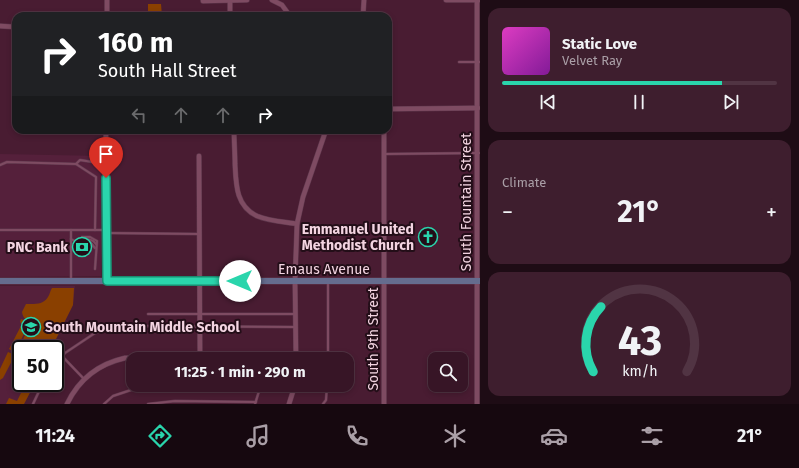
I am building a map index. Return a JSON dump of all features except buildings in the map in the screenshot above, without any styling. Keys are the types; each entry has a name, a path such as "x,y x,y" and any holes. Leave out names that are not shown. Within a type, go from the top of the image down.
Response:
{"main road":[{"name":"Emaus Avenue","path":"0,281 478,281"}],"street":[{"path":"107,0 107,12"},
{"path":"230,0 230,12"},
{"path":"202,1 247,0"},
{"path":"272,0 282,5 287,12"},
{"path":"363,12 364,0"},
{"path":"446,0 480,0"},
{"name":"South Fountain Street","path":"477,0 478,404"},
{"path":"0,26 12,27"},
{"path":"392,109 478,108"},
{"path":"106,134 107,281"},
{"path":"234,134 236,184 243,203 257,216 297,224"},
{"path":"296,352 295,281 297,224 303,197 325,134"},
{"name":"South 9th Street","path":"384,134 384,404"},
{"path":"200,156 200,352"},
{"path":"67,404 76,388 98,367 115,360 126,358"},
{"path":"289,404 293,392"}],"lane":[{"path":"459,62 478,62"},
{"path":"384,154 478,153"},
{"path":"76,164 80,160 106,164"},
{"path":"0,165 7,162 76,164 96,178 95,230"},
{"path":"0,230 95,230 106,232 200,234"},
{"path":"71,230 71,281"},
{"path":"95,269 97,241 90,237 82,239 90,242 96,249"},
{"path":"71,239 76,239"},
{"path":"328,281 328,352"},
{"path":"148,314 296,314"},
{"path":"64,355 95,333 108,329 147,326 296,327"},
{"path":"64,358 84,379"},
{"path":"33,404 39,392"},
{"path":"104,404 114,396 126,392"},
{"path":"148,404 175,401 256,403 259,392"},
{"path":"323,404 326,400 327,392"}],"shaded area":[{"path":"148,4 161,4 162,12 148,12"},
{"path":"0,154 102,156 101,276 0,277"},
{"name":"South Mountain Middle School","path":"0,286 75,286 73,305 56,340 12,340 12,392 30,392 24,404 0,404"},
{"path":"52,288 74,288 73,305 56,340 23,340 29,326 28,322 23,317 22,312 26,304 38,304 46,300"},
{"path":"21,319 26,321 28,325 21,340 14,340 22,324 20,322"},
{"path":"12,343 12,351 9,349"},
{"path":"8,352 12,354 12,361 3,378 0,380 0,369"},
{"path":"22,392 30,392 24,404 6,404 9,398 17,401"}],"place":[{"name":"Emmanuel United Methodist Church","path":"428,237"},
{"name":"PNC Bank","path":"82,247"},
{"name":"South Mountain Middle School","path":"31,327"}],"route":[{"path":"106,178 105,207 107,281 240,281"}]}
